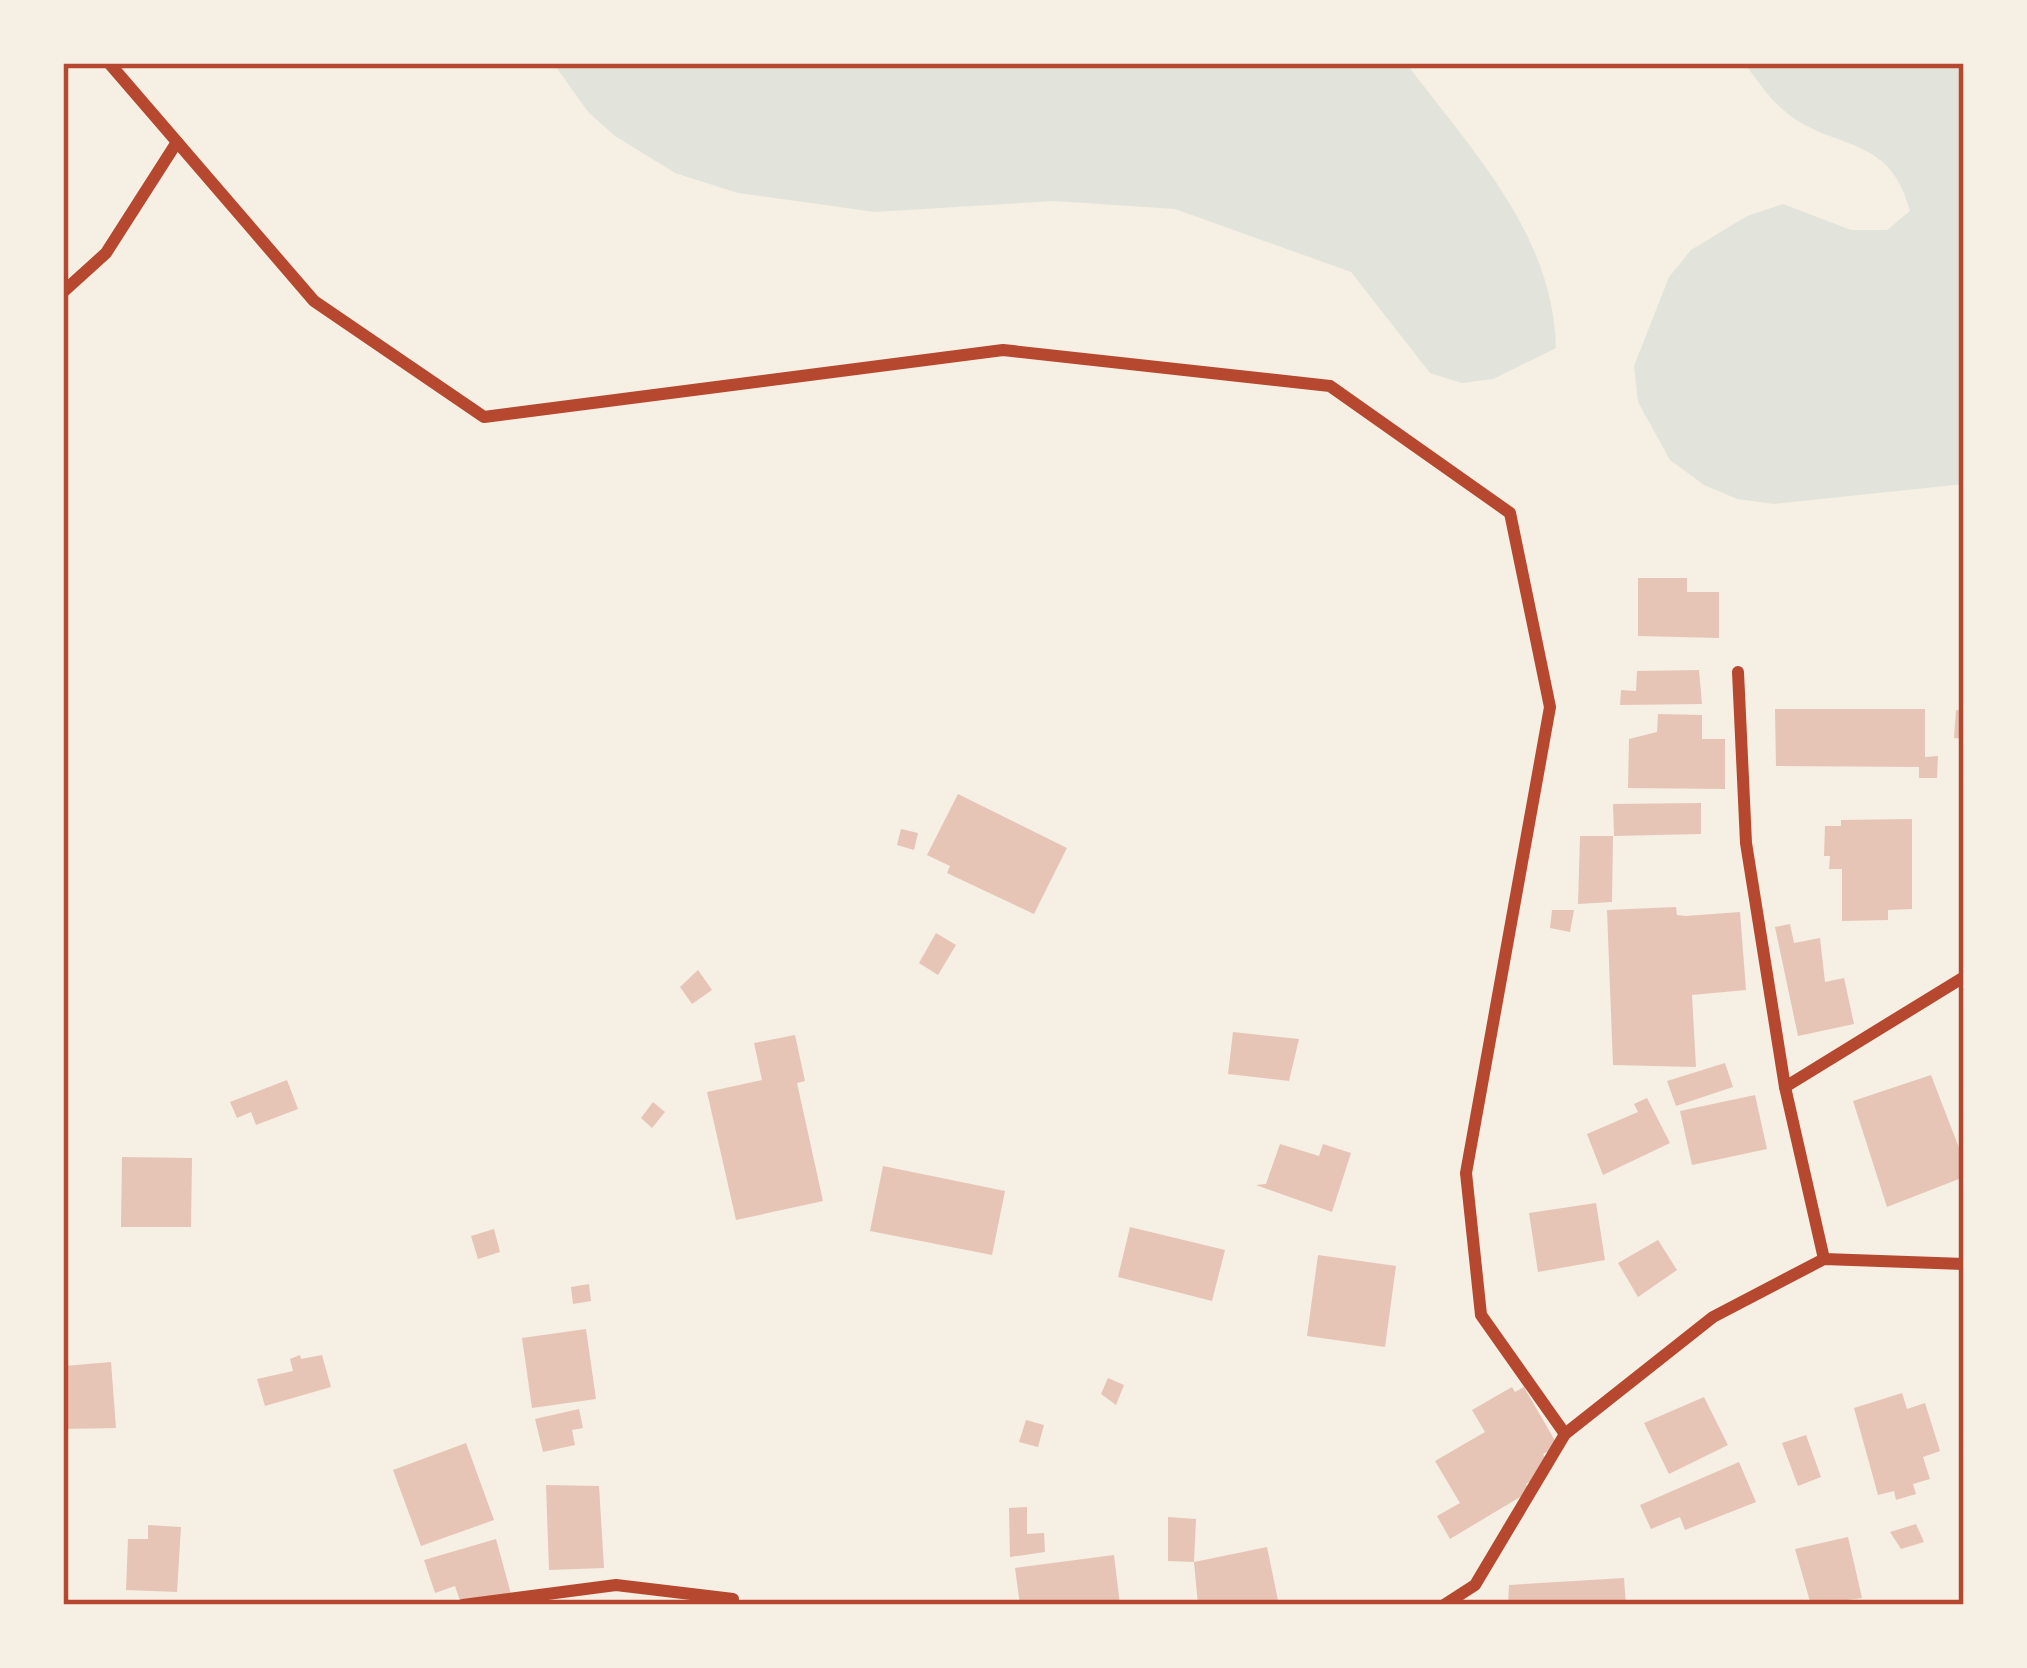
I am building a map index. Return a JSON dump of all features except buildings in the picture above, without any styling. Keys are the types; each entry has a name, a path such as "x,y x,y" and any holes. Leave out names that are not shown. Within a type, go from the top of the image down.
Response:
{"street":[{"path":"109,63 314,301 484,417 1003,350 1330,386 1510,513 1550,707 1466,1173 1481,1316 1565,1434"},
{"path":"63,292 106,254 177,142"},
{"path":"1738,672 1746,843 1785,1087 1824,1259"},
{"path":"1785,1087 1964,977"},
{"path":"1444,1605 1475,1585 1565,1434 1713,1317 1824,1259 1964,1264"},
{"path":"463,1605 616,1585 734,1599 734,1605"}],"shaded area":[{"path":"553,63 1406,63 1482,162 1525,230 1541,267 1556,348 1493,379 1462,383 1430,373 1351,272 1175,209 1054,201 875,212 738,193 675,173 615,136 589,113"},
{"path":"1744,63 1964,63 1964,484 1774,504 1737,499 1704,485 1670,460 1638,402 1634,366 1669,277 1691,250 1747,216 1783,204 1851,230 1887,230 1910,211 1888,167 1856,146 1800,122 1776,103"}]}
